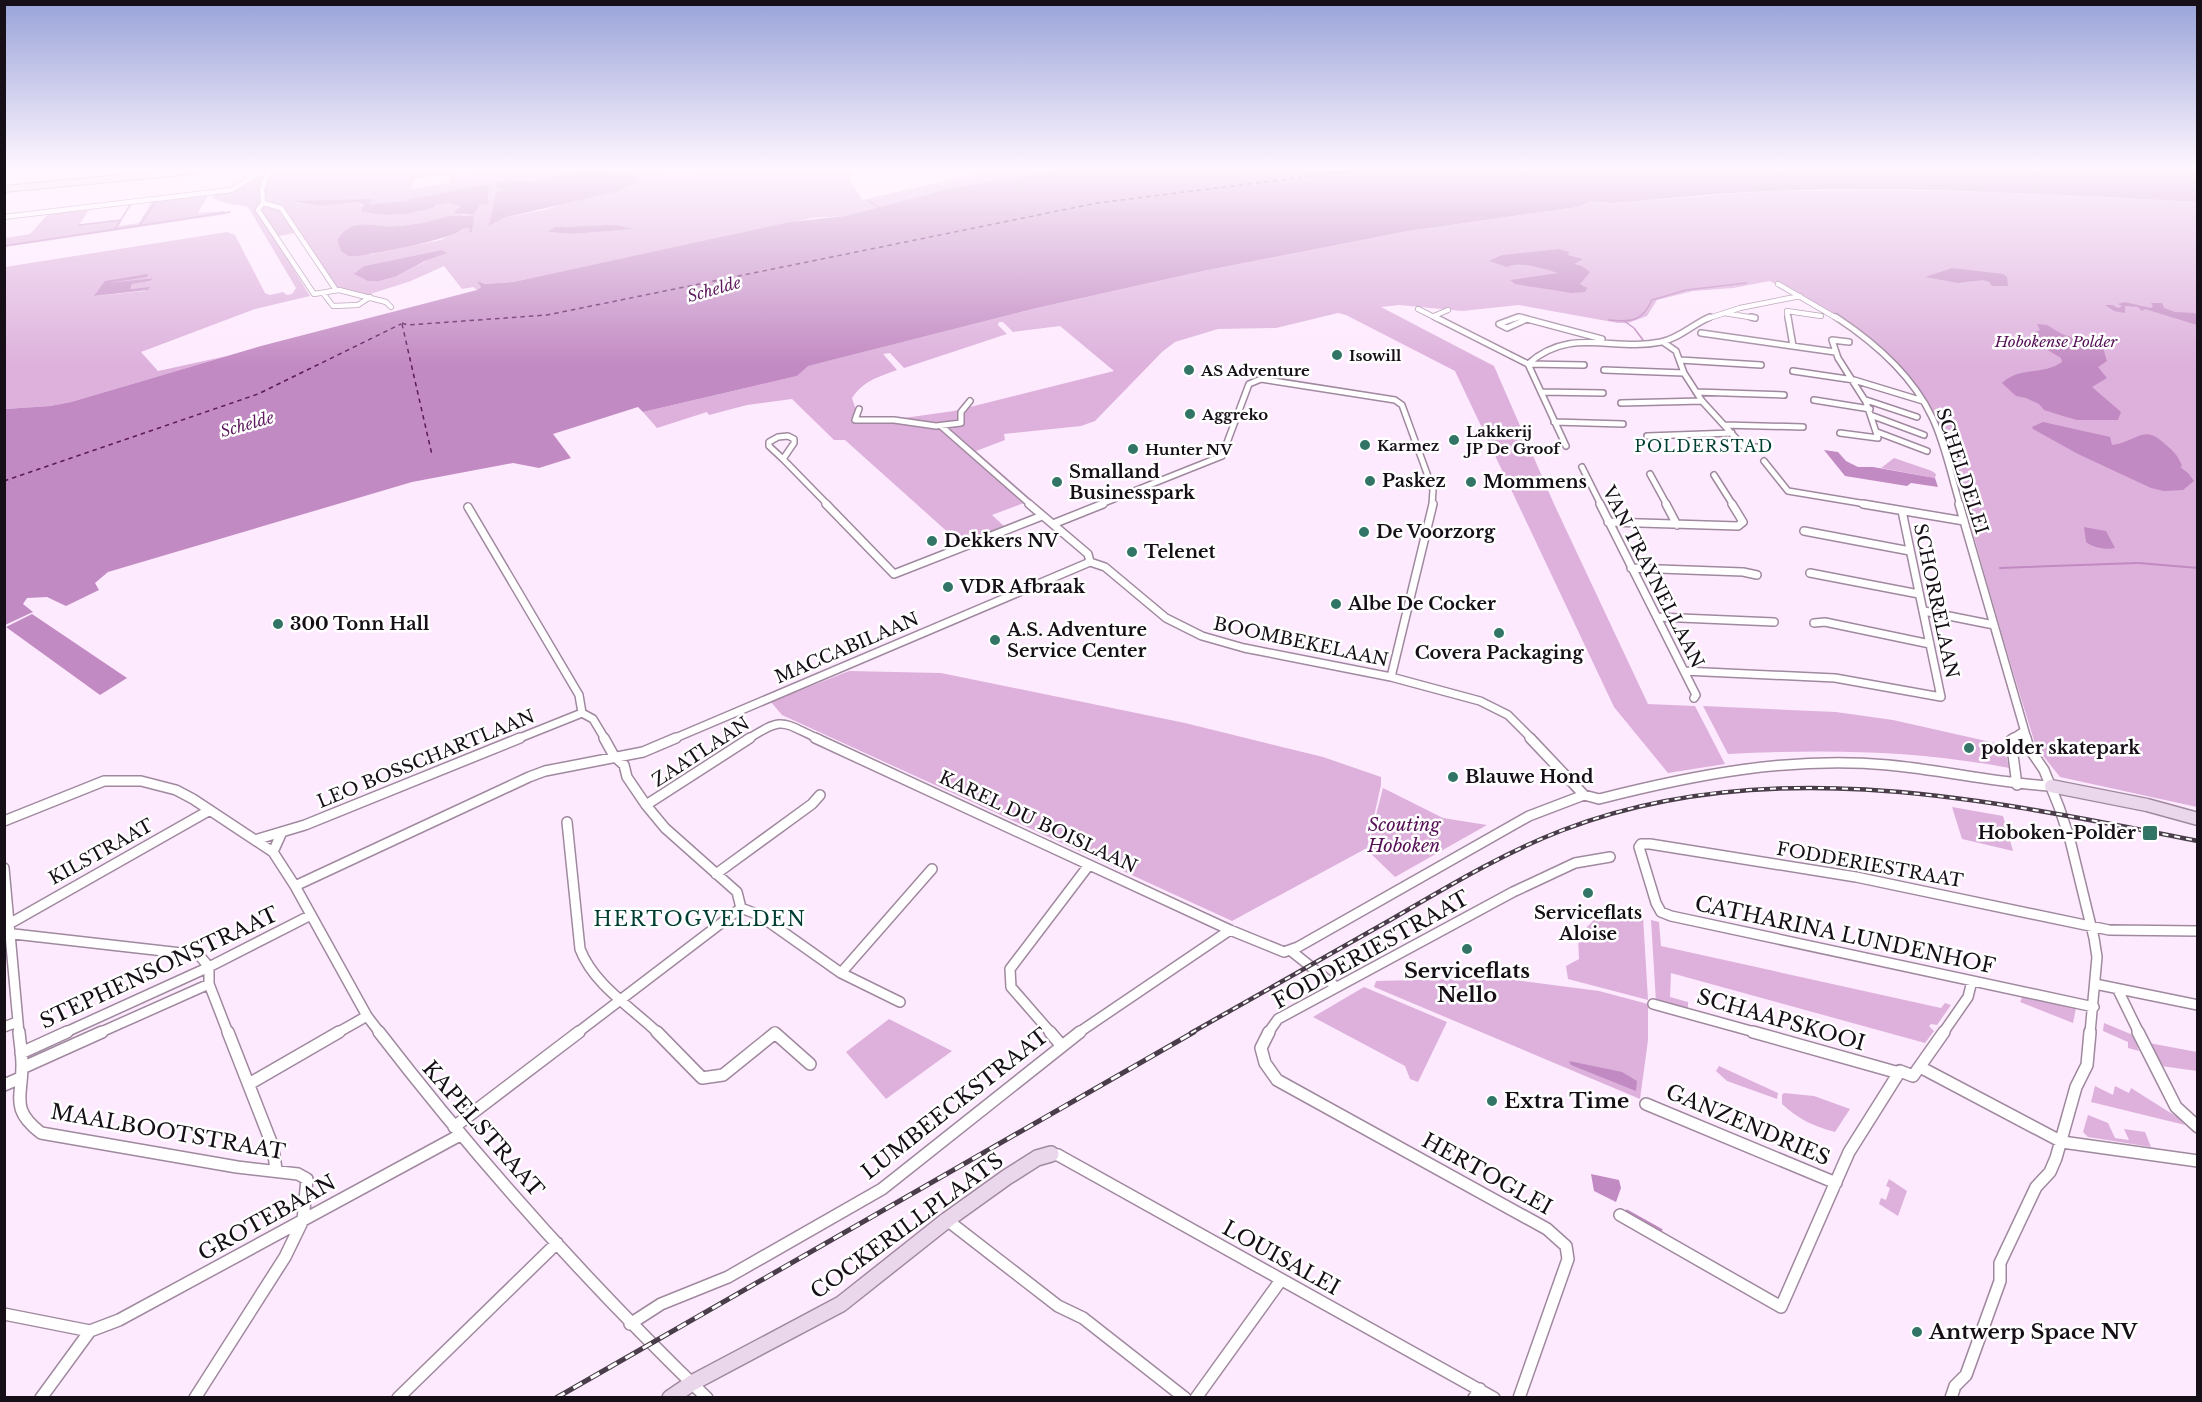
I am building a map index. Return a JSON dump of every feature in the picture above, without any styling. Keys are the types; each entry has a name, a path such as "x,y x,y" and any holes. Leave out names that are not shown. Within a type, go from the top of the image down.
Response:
{"street":[{"path":"275,235 314,294 336,290 370,297 386,302 391,307"},
{"path":"299,235 336,290"},
{"name":"SCHELDELEI","path":"1778,284 1841,321 1875,347 1899,369 1923,400 1934,421 2029,748 2044,770 2070,840 2097,957 2087,1065 2078,1076 2062,1142 2050,1174 2040,1180 2000,1263 2000,1281 1966,1376 1955,1386 1951,1398"},
{"path":"323,293 333,306 364,303 370,297"},
{"path":"1528,364 1545,350 1587,342 1664,342 1677,338 1699,323 1724,313 1800,296"},
{"path":"1418,309 1528,364 1584,365"},
{"path":"1434,316 1448,310"},
{"path":"1793,346 1787,311 1821,316"},
{"path":"1724,313 1755,318"},
{"path":"1528,319 1507,327 1499,324 1519,317 1528,319 1609,341"},
{"path":"1701,333 1834,352"},
{"path":"1586,335 1589,339 1587,342"},
{"path":"1839,433 1878,438 1873,416 1866,400 1834,352 1832,340 1849,342"},
{"path":"1664,342 1675,350 1684,373 1702,401 1744,447 1756,447"},
{"path":"1680,360 1761,365"},
{"path":"1528,364 1566,446"},
{"path":"1604,370 1684,373"},
{"path":"1793,371 1854,380 1923,400"},
{"path":"1053,524 1222,456 1249,384 1254,381 1272,379 1395,400 1402,405 1434,498 1391,677"},
{"path":"1540,392 1603,393"},
{"path":"1696,393 1784,395"},
{"path":"1814,400 1870,409"},
{"path":"1866,400 1917,417"},
{"path":"859,409 855,420 894,420 925,427 941,426 961,423 961,412 970,401"},
{"path":"1621,403 1702,401"},
{"path":"1873,416 1924,435"},
{"path":"1554,422 1623,424"},
{"path":"1724,425 1803,427"},
{"name":"BOOMBEKELAAN","path":"941,426 1088,554 1090,562 1105,567 1166,618 1202,636 1244,648 1391,677 1464,695 1508,715 1584,795"},
{"path":"1877,432 1927,451"},
{"path":"1647,436 1732,433"},
{"path":"783,459 894,574 1042,516"},
{"path":"1764,461 1788,491 1964,521"},
{"name":"VAN TRAYNELLAAN","path":"1582,468 1696,695 1694,698"},
{"path":"1650,474 1677,525"},
{"path":"1608,522 1738,526 1743,522 1714,475"},
{"path":"468,507 579,695 582,713 593,719 614,756 624,765 627,777 646,806 665,828 737,892 741,908 759,915 841,973 900,1002"},
{"name":"SCHORRELAAN","path":"1684,671 1835,678 1941,697 1902,511"},
{"path":"1804,531 1910,551"},
{"name":"MACCABILAAN","path":"296,886 529,777 545,771 643,752 1090,562"},
{"path":"1631,568 1757,574"},
{"path":"1810,573 1919,594"},
{"path":"1924,611 1994,624"},
{"path":"1657,617 1774,622"},
{"path":"1814,623 1825,622 1930,644"},
{"name":"LEO BOSSCHARTLAAN","path":"282,832 305,825 582,713"},
{"name":"KAREL DU BOISLAAN","path":"771,724 783,723 797,728 1230,930 1277,951 1290,950"},
{"name":"ZAATLAAN","path":"646,806 771,724"},
{"path":"2017,785 2011,740 2024,731"},
{"path":"1335,986 1290,950 1509,826 1584,795 1599,799 1773,765 1887,765 2017,785 2051,786 2147,805 2198,819"},
{"name":"KAPELSTRAAT","path":"4,821 90,786 118,780 141,781 176,790 273,852 296,886 367,1016 457,1131 630,1324 707,1398"},
{"path":"716,874 812,804 820,795"},
{"name":"KILSTRAAT","path":"7,930 210,810"},
{"path":"567,822 580,952 585,965 702,1078 723,1075 775,1033 810,1064"},
{"path":"255,840 282,832"},
{"path":"273,852 282,832"},
{"name":"FODDERIESTRAAT","path":"1641,844 1856,877 2109,930 2198,932"},
{"name":"CATHARINA LUNDENHOF","path":"1641,844 1638,851 1656,903 1661,912 1666,914 2094,1007"},
{"name":"FODDERIESTRAAT","path":"1262,1047 1263,1040 1278,1019 1335,986 1542,878 1575,863 1610,857"},
{"path":"1061,1045 1011,987 1010,969 1089,865"},
{"name":"MAALBOOTSTRAAT","path":"4,868 7,930 21,1053 23,1116 41,1132 237,1167 298,1174 308,1179 303,1220"},
{"path":"841,973 932,869"},
{"name":"GROTEBAAN","path":"90,1331 119,1320 303,1220 457,1131 741,908"},
{"name":"STEPHENSONSTRAAT","path":"21,1053 209,968 311,915"},
{"path":"7,930 199,955 209,968 209,984 273,1147 276,1170"},
{"name":"LUMBEECKSTRAAT","path":"630,1324 661,1304 728,1277 882,1189 1061,1045 1230,930"},
{"path":"1620,1215 1781,1307 1850,1152 1900,1071 1913,1076 1920,1067 1968,997 1972,981"},
{"name":"STEPHENSONSTRAAT","path":"4,1085 20,1074 209,984"},
{"path":"2095,984 2198,1005"},
{"path":"2118,990 2164,1087 2176,1107 2198,1127"},
{"name":"SCHAAPSKOOI","path":"1653,1004 1899,1073"},
{"path":"249,1084 367,1016"},
{"path":"4,1028 17,1022"},
{"name":"HERTOGLEI","path":"1262,1047 1265,1063 1277,1080 1547,1229 1566,1246 1568,1259 1519,1398"},
{"path":"1920,1067 2062,1142 2198,1161"},
{"name":"GANZENDRIES","path":"1646,1104 1836,1183"},
{"name":"COCKERILLPLAATS","path":"670,1398 692,1383 841,1304 947,1220 1007,1177 1037,1158 1050,1154"},
{"name":"LOUISALEI","path":"1050,1154 1058,1155 1477,1393 1494,1398"},
{"path":"195,1398 285,1257 303,1220"},
{"path":"947,1220 1058,1306 1083,1318 1185,1398"},
{"path":"398,1398 557,1243"},
{"path":"1196,1398 1281,1280"},
{"path":"4,1314 90,1331 41,1398"}],"green space":[{"path":"21,235 83,235 5,247 5,238"},
{"path":"205,235 235,235 265,293 270,295 283,292 287,295 292,294 296,288 265,235 282,235 274,237 310,296 255,309 141,352 158,371 227,356 71,402 5,409 5,267","holes":["154,278 150,281 109,287 106,292 123,290 132,285 129,289 149,288 145,291 95,296 108,284"]},
{"path":"302,235 341,235 337,240 341,251 371,254 441,240 450,235 731,235 513,282 484,284 477,290 473,287 462,289 444,266 411,281 367,295 338,288","holes":["441,250 434,257 397,276 364,266"]},
{"name":"Hobokense Polder","path":"1385,235 2197,235 2197,807 2060,777 2036,747 1955,469 1944,436 1931,408 1902,370 1868,339 1810,300 1770,281 1733,288 1693,291 1657,300 1647,316 1628,323 1519,305 1462,311 1399,305 1381,307 1494,366 1554,504 1648,704 1695,706 1725,764 1668,773 1614,707 1455,371 1346,315 1338,313 1276,328 1218,329 1175,342 1162,352 1095,421 1081,426 1004,434 1005,440 976,451 1032,500 992,515 1005,527 961,544 845,440 834,440 792,399 747,405 709,415 707,412 657,428 643,412 797,376 807,366 1037,308 1203,271","holes":["999,322 1003,322 1013,332 1060,326 1114,371 954,411 875,422 851,422 856,410 852,398 856,392 872,380 897,370 883,354 890,353 904,368 1007,334 998,325"]},
{"path":"1894,458 1932,471 1936,474 1935,478 1881,468"},
{"path":"849,671 941,673 1185,723 1323,757 1381,777 1367,848 1232,921 782,715 771,702"},
{"path":"1703,706 1836,712 1893,720 2004,745 2009,768 1904,754 1869,752 1728,754"},
{"name":"Scouting Hoboken","path":"1383,788 1443,818 1487,825 1395,877 1367,850"},
{"path":"1952,807 2003,816 2013,851 1962,839"},
{"path":"1608,912 1643,916 1648,1000 1568,979 1566,966 1579,959 1578,936 1599,915"},
{"path":"1651,920 1659,922 1661,946 1941,1008 1945,1003 1951,1005 1937,1025 1929,1026 1934,1031 1925,1043 1671,973 1670,997 1688,1002 1688,1011 1656,1002"},
{"path":"1500,978 1599,991 1648,1004 1648,1040 1640,1099 1374,987 1376,981"},
{"path":"1364,987 1447,1022 1418,1082 1410,1079 1405,1066 1313,1017"},
{"path":"2023,996 2076,1008 2073,1023 2020,1002"},
{"path":"889,1019 952,1051 886,1099 846,1052"},
{"path":"2104,1023 2133,1035 2139,1051 2128,1048 2128,1042 2103,1031"},
{"path":"2149,1043 2197,1052 2197,1071 2161,1066"},
{"path":"1719,1066 1778,1093 1777,1099 1727,1081 1716,1071"},
{"path":"2095,1086 2113,1095 2115,1086 2129,1093 2131,1088 2177,1117 2185,1125 2091,1102"},
{"path":"1784,1093 1814,1096 1850,1109 1835,1132 1794,1114 1782,1104"},
{"path":"2088,1115 2108,1123 2115,1138 2129,1140 2124,1129 2145,1132 2151,1147 2088,1137 2083,1132"},
{"path":"1889,1179 1907,1191 1898,1216 1879,1204 1881,1198 1886,1200 1890,1188 1886,1186"}],"water":[{"path":"341,235 449,235 356,256 349,256 341,251 337,240"},
{"name":"Schelde","path":"728,235 1385,235 1203,271 1037,308 808,366 797,376 643,412 638,407 553,434 571,458 539,468 513,463 412,482 108,572 95,583 99,590 66,606 47,597 27,598 23,604 33,612 5,625 5,409 71,402 261,346 477,290 481,287 477,281 484,284 513,282"},
{"path":"1559,249 1569,252 1568,255 1583,259 1574,264 1590,272 1580,284 1587,288 1585,292 1572,293 1515,284 1510,280 1558,273 1518,264 1507,267 1489,261 1502,255"},
{"path":"441,250 447,253 425,261 397,276 379,281 368,281 354,274 364,266"},
{"path":"1952,268 2003,274 2007,277 2008,286 1992,286 1983,280 1958,283 1925,277"},
{"path":"148,274 147,277 108,283 154,278 150,281 132,284 130,289 150,287 148,290 94,296 105,281"},
{"path":"2124,302 2151,308 2153,306 2151,303 2162,303 2164,308 2175,312 2194,313 2197,315 2197,325 2145,309 2142,311 2138,307 2125,306 2125,313 2114,311 2105,305 2115,305 2113,306 2119,308 2122,306 2118,304"},
{"path":"2037,324 2047,325 2062,334 2103,348 2107,361 2098,367 2107,378 2092,387 2121,412 2118,420 2077,420 2044,410 2039,404 2016,396 2002,383 2016,375 2047,369 2062,362 2061,358 2032,341 2033,333 2040,330"},
{"path":"2043,422 2110,437 2112,445 2145,434 2151,435 2173,451 2182,466 2180,467 2194,481 2183,490 2164,491 2151,488 2078,454 2033,429 2032,427"},
{"path":"1824,450 1838,452 1846,461 1858,467 1873,467 1935,478 1938,487 1911,483 1907,486 1845,476"},
{"path":"2084,527 2106,531 2115,548 2100,548 2086,542"},
{"path":"32,614 127,678 100,695 6,627"},
{"path":"1569,1061 1622,1072 1637,1081 1636,1091 1571,1065"},
{"path":"1591,1174 1619,1180 1621,1188 1616,1202 1594,1191"}],"waterway":[{"path":"4,246 74,235"},
{"path":"1624,321 1640,317 1652,300 1686,290 1746,283"},
{"path":"1609,320 1624,321"},
{"path":"1624,321 1634,328 1643,340"},
{"path":"2000,568 2137,563"},
{"path":"2139,563 2198,568"},
{"path":"1627,1211 1661,1230"}],"ferry route":[{"path":"402,323 408,325 547,315 938,235"},
{"path":"4,481 258,394 401,324"},
{"path":"402,324 432,455"}],"railway":[{"path":"1191,1033 1497,860 1563,830 1641,806 1720,793 1799,788 1879,790 2040,811 2198,841"},
{"path":"556,1398 1194,1032"}],"place":[{"name":"Isowill","path":"1337,355"},
{"name":"AS Adventure","path":"1189,370"},
{"name":"Aggreko","path":"1190,414"},
{"name":"Lakkerij JP De Groof","path":"1454,440"},
{"name":"Karmez","path":"1365,445"},
{"name":"Hunter NV","path":"1133,449"},
{"name":"Paskez","path":"1370,481"},
{"name":"Smalland Businesspark","path":"1057,482"},
{"name":"Mommens","path":"1471,482"},
{"name":"De Voorzorg","path":"1364,532"},
{"name":"Dekkers NV","path":"932,541"},
{"name":"Telenet","path":"1132,552"},
{"name":"VDR Afbraak","path":"948,587"},
{"name":"Albe De Cocker","path":"1336,604"},
{"name":"300 Tonn Hall","path":"278,624"},
{"name":"Covera Packaging","path":"1499,633"},
{"name":"A.S. Adventure Service Center","path":"995,640"},
{"name":"polder skatepark","path":"1969,748"},
{"name":"Blauwe Hond","path":"1453,777"},
{"name":"Hoboken-Polder","path":"2150,833"},
{"name":"Serviceflats Aloise","path":"1588,893"},
{"name":"Serviceflats Nello","path":"1467,949"},
{"name":"Extra Time","path":"1492,1101"},
{"name":"Antwerp Space NV","path":"1917,1332"}],"district":[{"name":"POLDERSTAD","path":"1704,446"},
{"name":"HERTOGVELDEN","path":"700,919"}]}
